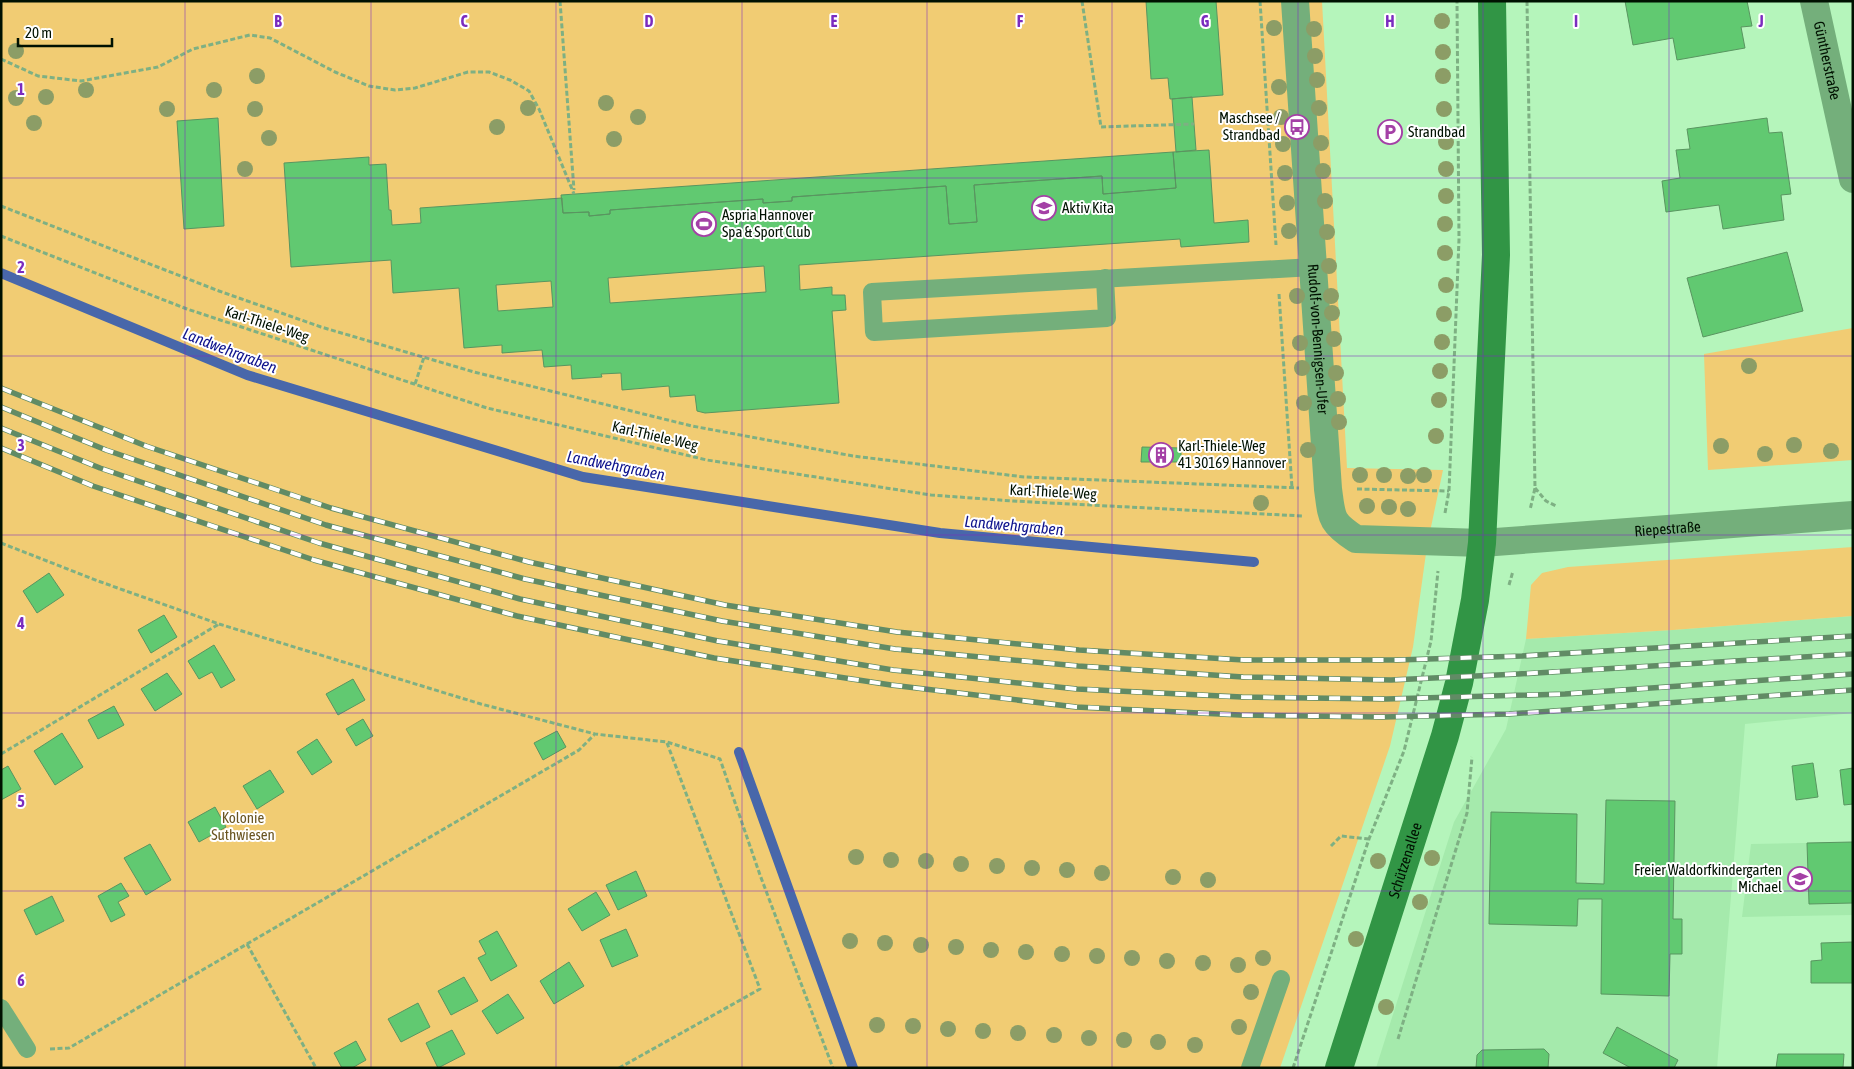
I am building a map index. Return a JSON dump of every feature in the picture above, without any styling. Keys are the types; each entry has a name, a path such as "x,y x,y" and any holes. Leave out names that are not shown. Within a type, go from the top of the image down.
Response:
{"street":[{"name":"Rudolf-von-Bennigsen-Ufer","path":"1295,1 1312,267 1332,518"},
{"path":"1332,518 1343,530 1356,539 1482,543 1496,255 1492,1"},
{"name":"Güntherstraße","path":"1814,1 1853,179"},
{"name":"Riepestraße","path":"1482,543 1853,515"},
{"name":"Schützenallee","path":"1339,1068 1442,745 1465,652 1475,600 1482,543"}],"lane":[{"path":"1105,278 1107,318 874,332 872,292 1105,278 1312,267"},
{"path":"1250,1068 1280,979"},
{"path":"1,1008 27,1049"}],"path":[{"path":"1,58 38,76 81,81 158,68 193,49 250,35 270,38 335,72 369,86 395,90 415,88 468,72 489,72 510,80 529,91 539,109 574,194 560,1"},
{"path":"1082,1 1101,127 1194,124"},
{"path":"1260,1 1292,488"},
{"path":"1,206 219,291 321,327 474,372 692,426 853,456 1024,477 1292,488 1328,478 1449,491 1459,239 1457,1"},
{"path":"1522,540 1536,488 1527,1"},
{"name":"Karl-Thiele-Weg","path":"1,236 187,309 487,408 707,460 931,495 1013,502 1332,518"},
{"path":"415,384 424,357"},
{"path":"1,543 98,581 219,624 481,704 595,734 667,742 720,759 760,876 833,1068"},
{"path":"1,754 219,624"},
{"path":"1293,1068 1370,839 1404,750 1430,641"},
{"path":"27,1049 69,1048 580,750 595,734"},
{"path":"619,1068 760,989 667,742"},
{"path":"1398,1039 1467,813 1472,756"},
{"path":"1331,846 1341,836 1370,839"},
{"path":"248,944 316,1068"}],"shaded area":[{"path":"1853,616 1853,713 1745,724 1717,1068 1376,1068 1454,822 1506,729 1526,639"},
{"name":"Freier Waldorfkindergarten Michael","path":"1853,842 1853,915 1742,917 1751,844"}],"green space":[{"name":"Kolonie Suthwiesen","path":"1,1 1322,1 1347,468 1443,470 1427,546 1413,647 1390,746 1280,1068 1,1068"},
{"path":"1853,328 1853,460 1708,470 1704,354"},
{"path":"1853,547 1853,616 1526,639 1531,585 1542,573 1568,567"}],"building":[{"path":"1146,1 1216,1 1223,95 1170,99 1168,78 1151,79"},
{"path":"1625,1 1747,1 1752,26 1741,27 1745,48 1677,60 1673,38 1633,45"},
{"path":"1192,97 1196,150 1176,152 1172,99"},
{"path":"218,118 224,226 184,229 177,121"},
{"path":"1767,118 1769,133 1782,132 1791,194 1781,195 1784,220 1723,229 1719,205 1666,212 1662,181 1680,178 1676,150 1690,149 1687,129"},
{"path":"1209,150 1214,223 1248,220 1249,242 1181,247 1180,239 799,265 800,290 832,287 832,295 845,295 846,310 832,311 839,403 705,413 697,411 695,395 670,397 669,386 622,390 621,373 601,374 602,377 572,379 571,365 544,367 542,350 502,353 502,345 464,348 459,288 393,293 391,260 291,267 284,163 369,157 369,165 386,164 389,210 391,210 392,225 421,223 420,208 562,198 563,213 589,212 589,216 610,214 610,210 763,199 763,203 792,201 792,197 946,186 949,224 977,222 974,185 1102,176 1103,194 1176,188 1173,152","holes":["764,266 766,292 610,303 608,278","551,281 553,307 498,311 496,285"]},
{"path":"1173,152 1176,188 1103,194 1102,176 974,185 977,222 949,224 946,186 792,197 792,201 763,203 763,199 610,210 610,214 589,216 589,212 563,213 561,195"},
{"path":"1787,252 1803,311 1703,337 1687,278"},
{"name":"Karl-Thiele-Weg 41 30169 Hannover","path":"1142,447 1181,448 1181,462 1141,462"},
{"path":"49,573 64,595 37,613 23,591"},
{"path":"164,615 177,637 151,653 138,630"},
{"path":"214,645 235,680 221,688 212,672 199,679 188,661"},
{"path":"167,673 182,694 155,711 141,689"},
{"path":"353,679 365,700 338,715 326,694"},
{"path":"114,706 124,725 98,739 88,720"},
{"path":"363,719 373,736 356,746 346,729"},
{"path":"557,731 566,747 543,760 534,743"},
{"path":"62,733 83,767 55,785 34,751"},
{"path":"317,739 332,762 312,775 297,752"},
{"path":"1813,763 1818,797 1796,800 1792,766"},
{"path":"8,766 21,789 1,800 1,770"},
{"path":"1853,768 1853,804 1844,805 1840,770"},
{"path":"270,770 284,792 257,809 243,786"},
{"path":"1606,800 1675,801 1673,919 1682,919 1682,954 1670,954 1669,996 1601,994 1602,899 1578,899 1577,926 1489,924 1491,812 1577,814 1576,883 1604,884"},
{"path":"215,807 226,827 199,842 188,822"},
{"path":"1853,842 1853,903 1809,904 1807,843"},
{"path":"150,844 171,880 146,895 124,858"},
{"path":"636,871 647,896 618,910 606,885"},
{"path":"121,883 129,896 118,902 125,915 111,922 98,896"},
{"path":"596,892 610,915 582,931 568,909"},
{"path":"52,896 64,921 36,935 24,910"},
{"path":"626,929 638,956 612,967 600,940"},
{"path":"497,931 517,966 491,981 478,958 486,954 479,941"},
{"path":"1853,942 1853,983 1811,983 1811,961 1822,960 1821,943"},
{"path":"569,962 584,986 554,1004 540,981"},
{"path":"464,977 478,1001 451,1015 438,991"},
{"path":"508,994 524,1018 497,1034 482,1011"},
{"path":"418,1003 430,1027 401,1042 388,1019"},
{"path":"1617,1027 1678,1060 1674,1068 1631,1068 1603,1053"},
{"path":"452,1030 465,1054 438,1068 426,1043"},
{"path":"356,1041 366,1060 352,1068 342,1068 334,1053"},
{"path":"1544,1049 1549,1054 1548,1068 1476,1068 1477,1055 1482,1050"},
{"path":"1778,1054 1844,1054 1843,1068 1776,1068"}],"waterway":[{"name":"Landwehrgraben","path":"1,273 247,375 583,477 940,533 1254,562"},
{"path":"739,752 853,1068"}],"railway":[{"path":"1,388 146,446 331,508 529,562 725,605 897,632 1079,650 1244,660 1397,660 1522,656 1853,636"},
{"path":"1,407 106,450 326,525 525,579 722,621 895,649 1078,666 1243,677 1391,680 1853,654"},
{"path":"1,428 100,468 319,543 520,599 718,641 893,670 1077,689 1242,697 1386,699 1565,694 1853,674"},
{"path":"1,448 93,486 314,560 517,616 714,658 891,685 1076,707 1240,715 1382,717 1509,714 1853,690"}],"place":[{"name":"Maschsee / Strandbad","path":"1297,127"},
{"name":"Strandbad","path":"1390,132"},
{"name":"Aktiv Kita","path":"1044,208"},
{"name":"Aspria Hannover Spa & Sport Club","path":"704,224"},
{"name":"Karl-Thiele-Weg 41 30169 Hannover","path":"1161,455"},
{"name":"Freier Waldorfkindergarten Michael","path":"1800,879"}]}
